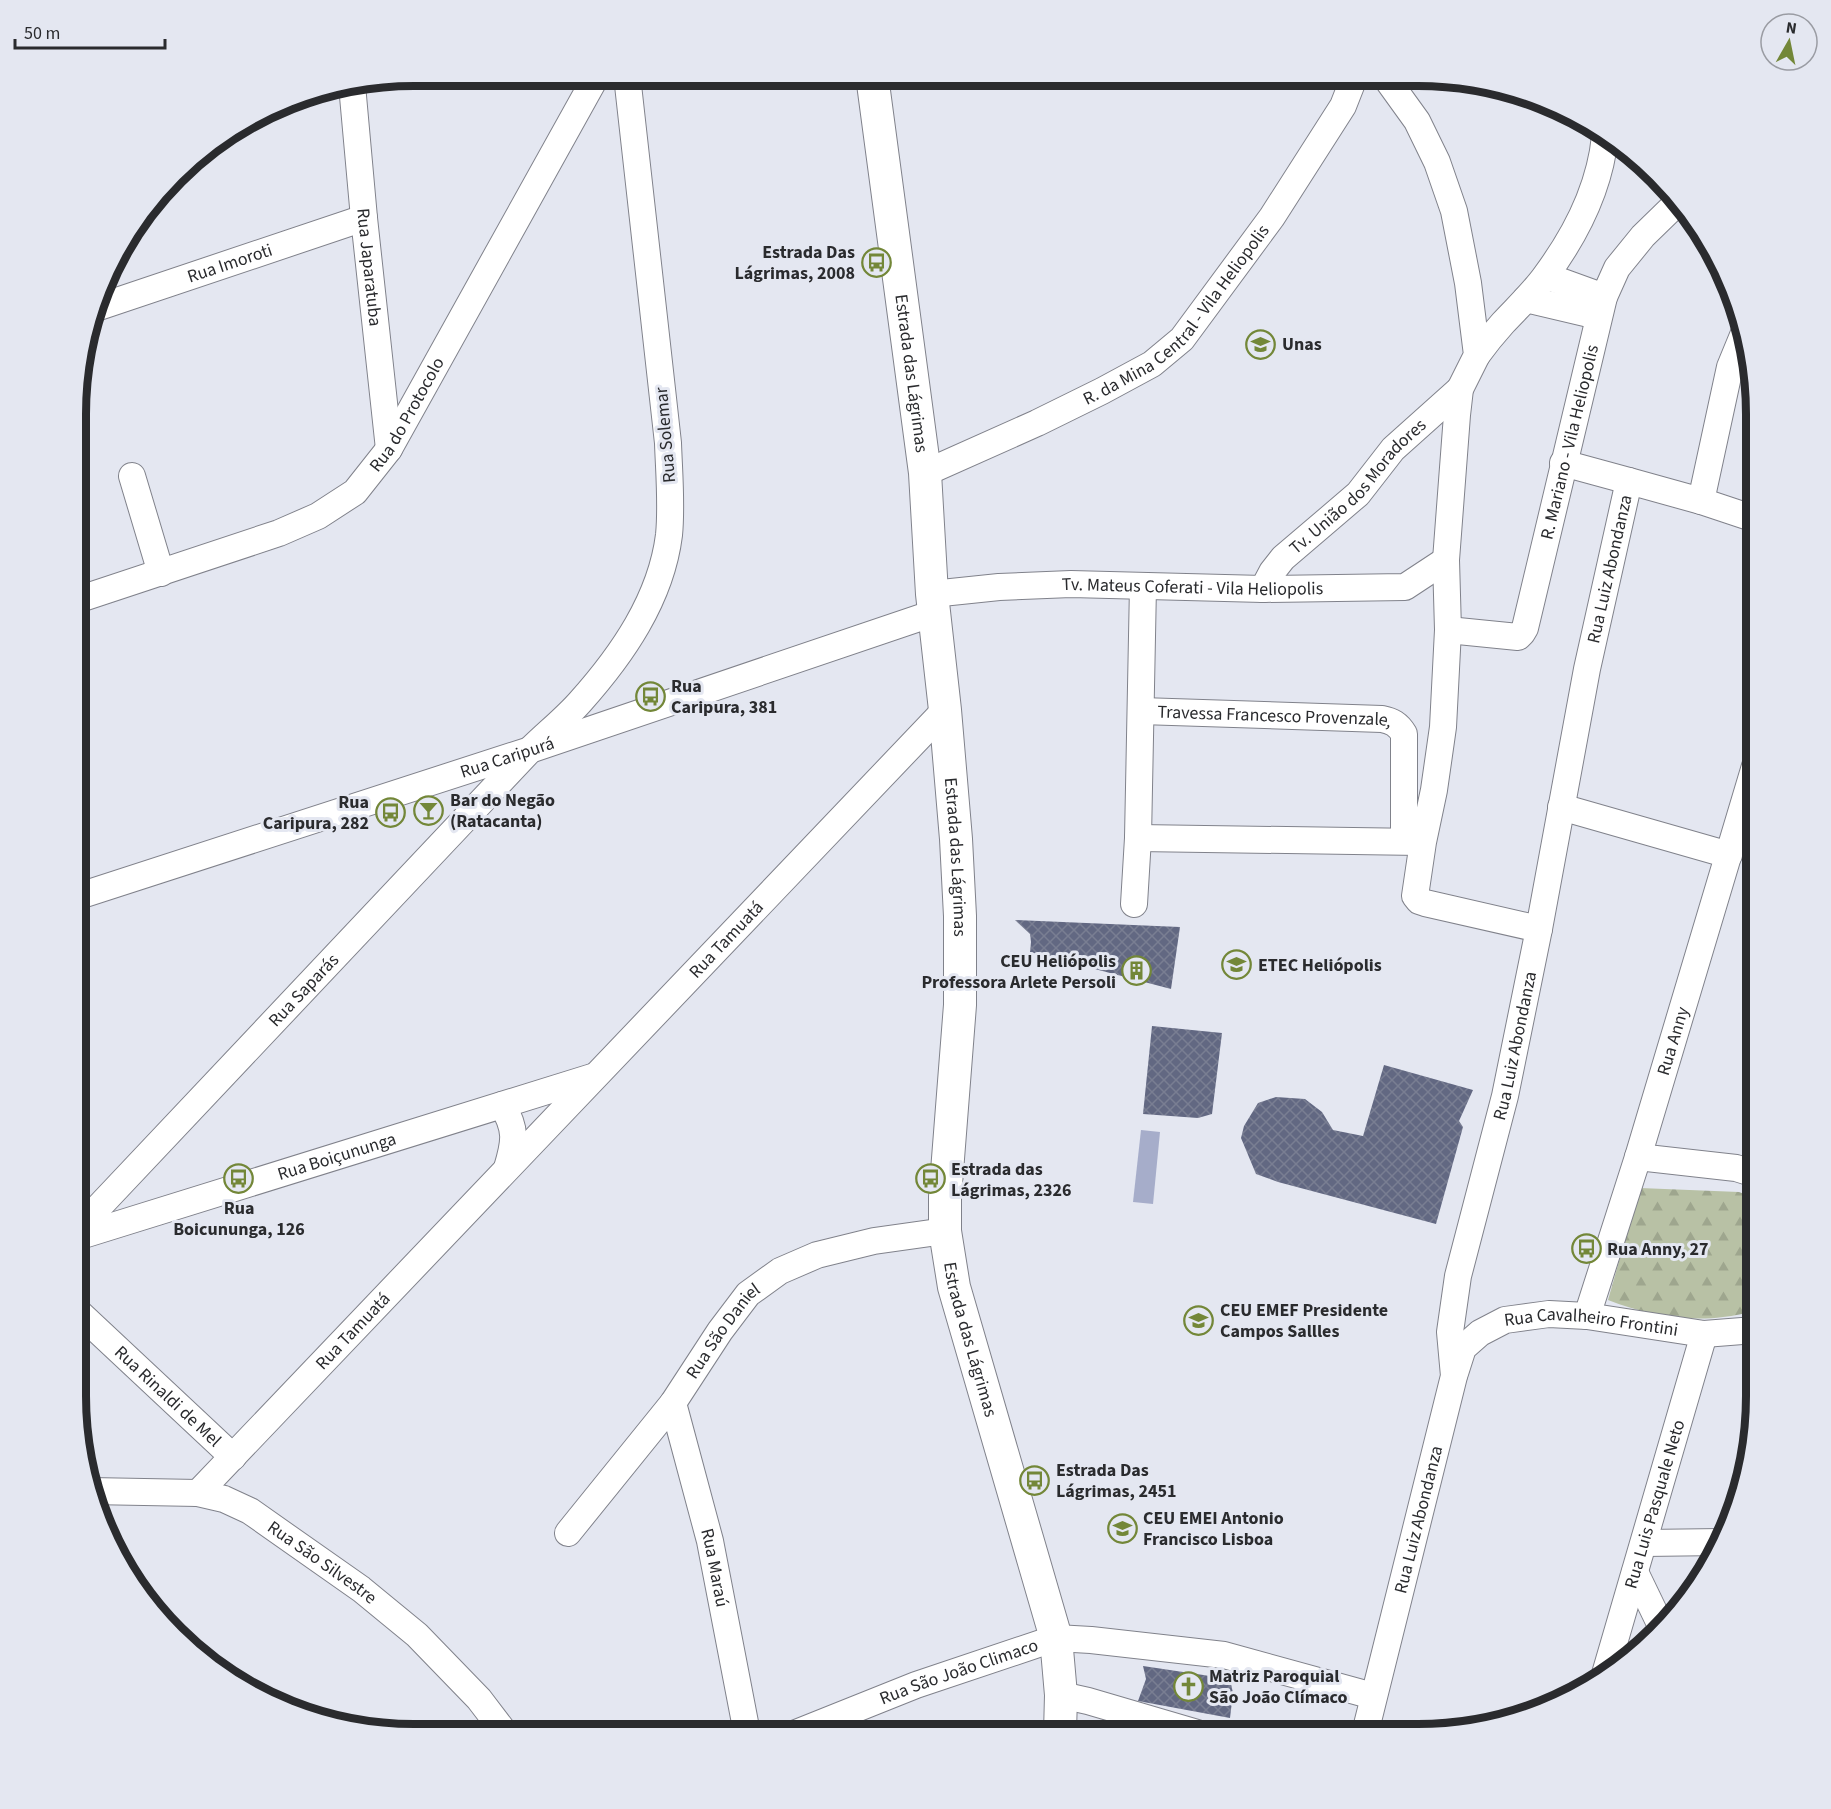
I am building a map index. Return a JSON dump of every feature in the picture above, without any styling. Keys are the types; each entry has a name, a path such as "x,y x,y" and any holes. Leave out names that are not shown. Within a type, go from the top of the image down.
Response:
{"main road":[{"name":"Estrada das Lágrimas","path":"873,85 925,473 933,604 956,839 960,916 960,1005 945,1197 945,1231 954,1287 1056,1638 1061,1695 1060,1724"}],"street":[{"name":"Rua do Protocolo","path":"85,597 279,533 318,516 355,492 389,449 591,85"},
{"name":"Rua Solemar","path":"530,750 579,704 613,662 645,611 661,575 669,534 668,443 628,85"},
{"name":"R. da Mina Central - Vila Heliopolis","path":"925,473 1102,391 1152,364 1182,339 1272,218 1343,106 1351,85"},
{"path":"1391,85 1417,121 1437,162 1450,201 1468,283 1477,355"},
{"name":"Rua Japaratuba","path":"353,91 389,449"},
{"path":"338,95 356,123"},
{"path":"1539,929 1419,901 1415,896 1413,842 1434,790 1443,727 1448,630 1446,560 1460,389 1477,355 1546,276 1588,206 1603,160 1604,144"},
{"name":"R. Mariano - Vila Heliopolis","path":"1448,630 1518,637 1525,628 1601,306 1617,268 1643,236 1672,207"},
{"name":"Rua Imoroti","path":"104,305 364,218"},
{"path":"1546,276 1601,306"},
{"path":"1526,299 1601,306"},
{"path":"1701,501 1730,367 1738,347"},
{"name":"Tv. União dos Moradores","path":"1263,589 1283,558 1358,494 1393,449 1460,389"},
{"path":"1563,463 1629,481"},
{"path":"132,476 161,573"},
{"name":"Rua Luiz Abondanza","path":"1367,1724 1454,1376 1450,1332 1454,1296 1505,1096 1539,929 1587,669 1629,481 1746,516"},
{"name":"Tv. Mateus Coferati - Vila Heliopolis","path":"933,604 999,587 1071,584 1263,589 1405,587 1446,560"},
{"path":"1134,904 1138,838 1143,586"},
{"name":"Rua Caripurá","path":"85,894 530,750 933,604"},
{"name":"Rua Tamuatá","path":"198,1493 945,710"},
{"name":"Travessa Francesco Provenzale,","path":"1141,711 1390,721 1397,725 1404,734 1413,842"},
{"name":"Rua Saparás","path":"85,1222 530,750"},
{"name":"Rua Anny","path":"1587,1316 1638,1157 1746,796"},
{"path":"1561,807 1729,855"},
{"path":"1138,838 1413,842"},
{"name":"Rua Boiçununga","path":"85,1235 596,1076"},
{"path":"502,1105 511,1119 514,1131 514,1142 507,1169"},
{"path":"1638,1157 1736,1167 1746,1171"},
{"name":"Rua São Daniel","path":"568,1533 673,1403 720,1331 748,1294 780,1271 817,1255 863,1243 945,1231"},
{"name":"Rua Cavalheiro Frontini","path":"1454,1376 1463,1348 1480,1333 1505,1320 1549,1314 1587,1316 1704,1334 1746,1331"},
{"name":"Rua Rinaldi de Mel","path":"85,1318 233,1457"},
{"name":"Rua Luis Pasquale Neto","path":"1609,1662 1704,1334"},
{"name":"Rua Maraú","path":"673,1403 710,1541 745,1724"},
{"name":"Rua São Silvestre","path":"100,1491 198,1493 224,1499 250,1511 361,1589 417,1635 479,1699 498,1724"},
{"path":"1644,1543 1711,1542"},
{"path":"1635,1572 1658,1619"},
{"path":"1056,1638 1224,1655 1373,1696"},
{"name":"Rua São João Climaco","path":"818,1724 916,1685 1056,1638"},
{"path":"1061,1695 1166,1724"}],"green space":[{"path":"1640,1188 1739,1192 1746,1195 1746,1313 1709,1318 1679,1318 1650,1313 1608,1300"}],"water":[{"path":"1141,1130 1160,1132 1153,1204 1133,1202"}],"building":[{"name":"CEU Heliópolis Professora Arlete Persoli","path":"1015,920 1180,927 1171,989 1030,952 1030,934"},
{"path":"1152,1026 1222,1033 1212,1114 1198,1118 1143,1114"},
{"path":"1384,1065 1473,1090 1459,1121 1463,1127 1436,1224 1278,1182 1256,1174 1241,1138 1244,1126 1258,1103 1276,1097 1305,1099 1322,1112 1333,1130 1363,1136"},
{"name":"Matriz Paroquial São João Clímaco","path":"1143,1666 1230,1679 1233,1693 1230,1718 1138,1701 1146,1679"}],"place":[{"name":"Estrada Das Lágrimas, 2008","path":"876,262"},
{"name":"Unas","path":"1261,344"},
{"name":"Rua Caripura, 381","path":"650,696"},
{"name":"Bar do Negão (Ratacanta)","path":"429,810"},
{"name":"Rua Caripura, 282","path":"390,812"},
{"name":"ETEC Heliópolis","path":"1237,965"},
{"name":"CEU Heliópolis Professora Arlete Persoli","path":"1137,971"},
{"name":"Rua Boicununga, 126","path":"239,1179"},
{"name":"Estrada das Lágrimas, 2326","path":"930,1179"},
{"name":"Rua Anny, 27","path":"1586,1249"},
{"name":"CEU EMEF Presidente Campos Sallles","path":"1199,1320"},
{"name":"Estrada Das Lágrimas, 2451","path":"1035,1480"},
{"name":"CEU EMEI Antonio Francisco Lisboa","path":"1122,1528"},
{"name":"Matriz Paroquial São João Clímaco","path":"1188,1686"}]}
